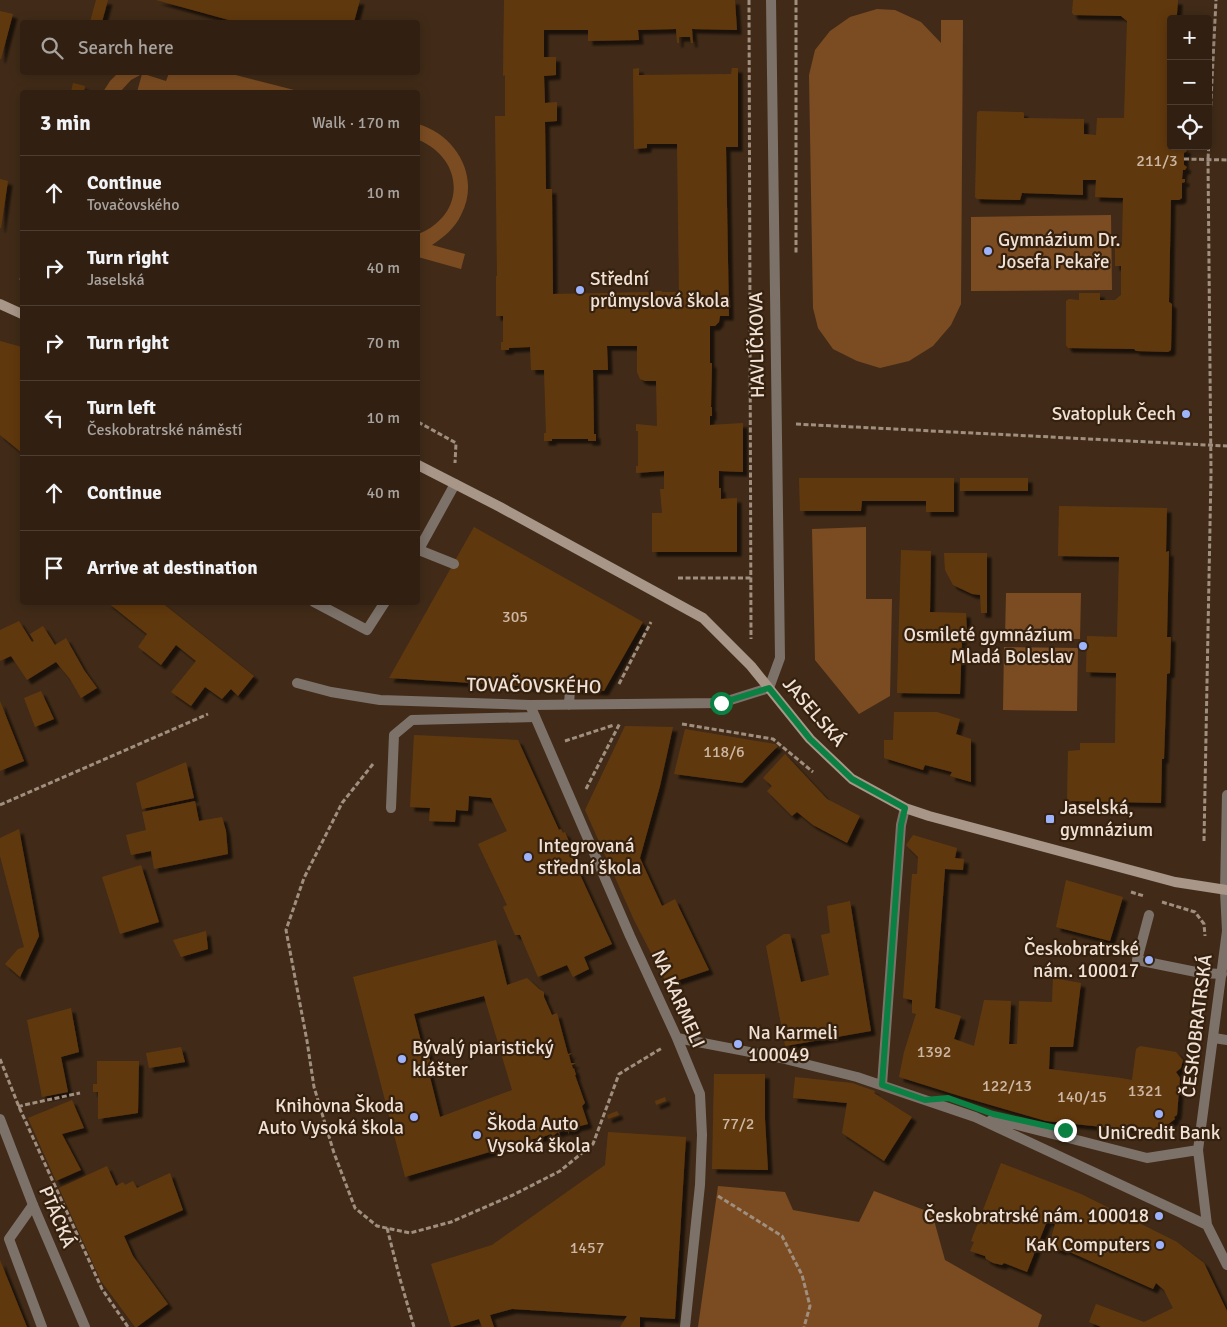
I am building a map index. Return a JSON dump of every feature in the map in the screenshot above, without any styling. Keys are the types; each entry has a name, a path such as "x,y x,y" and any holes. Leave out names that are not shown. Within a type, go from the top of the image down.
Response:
{"street":[{"name":"HAVLÍČKOVA","path":"769,688 780,658 771,0"},
{"path":"0,304 20,313"},
{"name":"JASELSKÁ","path":"420,466 703,618 751,666 810,739 852,779 905,808 923,815 1174,882 1226,891"},
{"path":"420,547 455,484"},
{"path":"420,552 454,564"},
{"path":"320,605 367,630 383,605"},
{"name":"TOVAČOVSKÉHO","path":"297,683 331,692 380,700 530,705 721,703 769,688"},
{"path":"569,705 570,689"},
{"name":"NA KARMELI","path":"530,705 700,1094 702,1135 700,1185 685,1327"},
{"path":"391,808 394,735 412,720 535,717"},
{"name":"ČESKOBRATRSKÁ","path":"1227,795 1227,931 1198,1150 1207,1225 1227,1265"},
{"path":"882,1085 901,825 905,808"},
{"path":"1149,915 1137,960 1201,973 1222,974"},
{"path":"677,1038 781,1058 857,1077 975,1117 1207,1225"},
{"path":"1214,1038 1227,1040"},
{"path":"975,1117 1014,1124 1147,1158 1198,1150"},
{"name":"PTÁCKÁ","path":"0,1119 33,1205 85,1327"},
{"path":"33,1205 9,1239 42,1327"}],"path":[{"path":"750,0 751,666"},
{"path":"796,0 796,256"},
{"path":"1204,841 1210,446 1208,160 1216,0"},
{"path":"1184,159 1227,160"},
{"path":"796,414 796,424 1227,446"},
{"path":"420,423 456,444 455,484"},
{"path":"678,578 751,578"},
{"path":"619,684 650,622"},
{"path":"0,804 208,714"},
{"path":"576,809 621,722"},
{"path":"394,735 342,803 304,878 286,930 314,1087 334,1153 355,1208 377,1226 410,1233 451,1222 560,1171 594,1144 619,1074 677,1038"},
{"path":"0,1059 18,1107 102,1290 128,1327"},
{"path":"24,1104 80,1093"},
{"path":"700,1185 782,1236 802,1275 810,1306 804,1327"},
{"path":"387,1228 414,1327"}],"shaded area":[{"path":"877,9 895,10 921,22 941,43 941,20 963,20 961,304 951,325 933,346 909,361 880,368 857,361 833,349 818,328 813,308 809,75 815,50 830,31 850,17"},
{"path":"116,75 140,75 131,80 122,90 104,90"},
{"path":"142,75 166,81 168,75 236,75 294,90 138,90"},
{"path":"420,125 444,138 454,148 466,172 468,186 466,201 461,215 449,232 432,245 465,254 461,269 420,258 420,233 434,225 445,214 452,201 454,187 452,174 445,160 434,149 420,141"},
{"path":"1111,215 1112,290 971,291 971,217"},
{"path":"866,527 866,599 892,599 890,696 859,714 815,660 812,529"},
{"path":"1006,593 1081,593 1080,639 1005,638"},
{"path":"1004,647 1078,648 1077,711 1003,710"},
{"path":"718,1186 785,1192 793,1210 859,1222 874,1191 932,1213 945,1260 1042,1315 1038,1327 698,1327"}],"building":[{"path":"96,0 108,0 103,20 91,20"},
{"path":"156,0 360,0 355,20 229,20"},
{"path":"504,0 735,0 737,30 692,29 693,43 691,43 690,37 679,37 679,43 677,43 676,29 638,30 639,40 588,41 588,30 544,30 544,57 556,57 556,75 544,76 545,103 557,102 557,121 545,122 546,189 552,189 553,294 679,292 677,144 647,144 647,148 634,149 633,69 639,68 639,75 731,74 732,68 738,68 738,147 726,147 729,316 720,316 719,322 715,326 710,326 712,416 710,416 710,425 743,423 743,472 719,471 721,499 737,498 737,552 652,552 652,513 662,513 660,489 664,489 664,471 636,473 636,466 638,466 638,431 636,431 636,424 657,426 656,381 640,379 637,372 637,346 607,346 608,370 593,370 594,434 596,434 596,441 588,441 588,439 552,439 552,441 544,441 544,433 546,433 544,370 531,370 530,347 501,350 501,342 503,342 503,316 496,316 495,116 505,116 505,75 503,76"},
{"path":"1073,0 1178,0 1177,15 1167,15 1167,150 1186,150 1184,153 1184,165 1187,167 1183,170 1182,179 1185,179 1185,182 1182,183 1182,198 1171,200 1169,302 1172,304 1171,350 1168,352 1136,351 1134,349 1068,348 1066,345 1066,301 1069,299 1079,300 1079,293 1100,293 1100,300 1115,300 1121,295 1121,266 1115,266 1115,245 1122,245 1123,198 1095,197 1096,180 1083,180 1083,195 1022,193 1020,200 977,199 975,197 977,113 979,111 1022,112 1024,113 1024,118 1084,119 1084,134 1096,135 1097,118 1124,118 1127,21 1121,16 1074,15 1072,13"},
{"path":"0,11 13,14 1,59 0,59"},
{"path":"73,83 85,86 84,90 71,90"},
{"path":"0,179 8,181 1,228 0,228"},
{"path":"0,341 20,346 20,451 0,435"},
{"path":"799,478 954,478 954,512 926,512 926,501 862,501 861,511 800,511"},
{"path":"960,478 1028,478 1028,491 960,491"},
{"path":"1059,506 1167,508 1166,552 1169,551 1167,637 1171,637 1170,673 1167,674 1161,803 1067,801 1068,751 1080,750 1080,743 1115,743 1116,673 1086,672 1087,636 1117,637 1119,557 1058,556"},
{"path":"474,527 643,622 604,691 389,678"},
{"path":"901,550 931,551 930,612 966,613 967,633 962,633 962,641 928,641 962,642 960,694 897,693"},
{"path":"944,553 987,553 987,613 981,613 980,595 972,594 953,585 945,570"},
{"path":"111,605 165,605 254,676 238,696 231,689 222,699 205,687 191,706 171,692 196,661 176,645 161,665 138,647 147,634"},
{"path":"19,621 32,642 34,641 30,634 43,626 55,645 66,638 84,670 97,688 81,698 70,679 56,662 27,680 11,656 0,661 0,630"},
{"path":"41,691 54,719 35,727 24,698"},
{"path":"0,701 24,761 0,771"},
{"path":"894,712 937,712 960,719 956,734 971,739 971,782 950,776 952,772 925,765 923,770 884,758 884,740 893,740"},
{"path":"625,726 673,727 660,786 640,858 662,906 675,899 709,970 667,984 634,920 585,810"},
{"path":"685,729 778,746 742,783 674,774"},
{"name":"Integrovaná střední škola","path":"414,735 518,740 559,830 561,829 563,833 565,832 572,849 573,854 571,855 612,944 584,957 589,969 573,977 567,965 538,977 520,935 515,935 503,907 507,905 478,844 507,831 491,798 469,796 468,811 456,810 455,822 429,821 430,808 410,807"},
{"path":"785,754 827,799 860,816 847,843 813,825 797,812 792,816 767,791 772,786 763,778"},
{"path":"186,762 194,798 142,809 136,783"},
{"path":"195,801 199,821 222,817 226,831 228,854 154,869 151,851 131,855 126,835 146,830 142,812"},
{"path":"19,829 39,936 20,977 5,964 18,949 24,947 0,856 0,838"},
{"path":"913,835 957,848 955,858 964,859 963,870 945,869 935,1008 961,1016 954,1039 974,1046 984,1000 1011,1001 1009,1044 1017,1044 1019,1001 1052,1002 1053,978 1081,983 1073,1047 1050,1047 1049,1069 1132,1080 1136,1049 1140,1046 1176,1052 1183,1060 1181,1068 1176,1072 1180,1078 1177,1115 1174,1117 1175,1119 1162,1129 1161,1127 1158,1129 1112,1128 1046,1121 899,1077 904,1052 916,1014 912,1013 912,1000 903,998 912,874 917,874 918,857 906,845"},
{"path":"141,865 159,922 120,934 102,877"},
{"path":"1066,880 1123,897 1110,941 1056,927"},
{"path":"850,901 871,1031 786,1046 766,946 784,934 790,934 801,982 829,975 821,935 830,933 827,906"},
{"path":"206,931 208,949 181,957 173,940"},
{"name":"Bývalý piaristický klášter","path":"496,940 507,985 527,978 544,992 544,997 552,1015 557,1013 568,1054 573,1053 569,1055 571,1063 576,1063 572,1065 585,1103 582,1106 588,1124 576,1127 571,1131 569,1129 569,1134 567,1130 559,1132 560,1136 558,1132 553,1136 551,1134 405,1177 353,977","holes":["484,996 512,1090 440,1117 428,1069 432,1068 427,1048 423,1049 414,1014"]},
{"path":"71,1008 79,1052 61,1057 68,1092 42,1097 27,1020"},
{"path":"181,1047 185,1062 149,1068 146,1053"},
{"path":"97,1061 139,1061 138,1113 98,1119 98,1092 93,1092 93,1084 97,1084"},
{"path":"714,1074 765,1074 768,1170 712,1169"},
{"path":"795,1077 852,1083 875,1091 874,1093 912,1117 884,1161 842,1133 847,1103 793,1098"},
{"path":"665,1097 666,1101 656,1105 655,1101"},
{"path":"72,1100 84,1128 62,1134 81,1170 56,1181 28,1118"},
{"path":"617,1111 619,1115 608,1119 607,1115"},
{"path":"608,1132 686,1137 675,1319 640,1317 640,1327 620,1327 627,1316 512,1309 490,1315 494,1327 482,1327 479,1319 451,1327 431,1264 492,1245 605,1165"},
{"path":"1001,1163 1081,1194 1177,1242 1204,1263 1227,1311 1227,1327 1101,1327 1089,1322 1096,1304 1144,1322 1173,1308 1164,1290 1156,1283 1153,1289 1063,1249 1062,1251 1051,1247 1050,1242 1055,1224 1047,1221 1027,1272 1004,1263 1002,1265 993,1263 986,1259 985,1256 970,1251 974,1242 971,1241"},
{"path":"107,1166 116,1186 123,1182 125,1185 133,1181 137,1188 170,1173 183,1210 124,1236 133,1256 168,1304 137,1327 135,1327 101,1281 59,1188"},
{"path":"0,1260 27,1327 0,1327"}],"place":[{"name":"Gymnázium Dr. Josefa Pekaře","path":"988,251"},
{"name":"Střední průmyslová škola","path":"580,290"},
{"name":"Svatopluk Čech","path":"1186,414"},
{"name":"Osmileté gymnázium Mladá Boleslav","path":"1083,646"},
{"name":"Jaselská, gymnázium","path":"1050,819"},
{"name":"Integrovaná střední škola","path":"528,857"},
{"name":"Českobratrské nám. 100017","path":"1149,960"},
{"name":"Na Karmeli 100049","path":"738,1044"},
{"name":"Bývalý piaristický klášter","path":"402,1059"},
{"name":"UniCredit Bank","path":"1159,1114"},
{"name":"Knihovna Škoda Auto Vysoká škola","path":"414,1117"},
{"name":"Škoda Auto Vysoká škola","path":"477,1135"},
{"name":"Českobratrské nám. 100018","path":"1159,1216"},
{"name":"KaK Computers","path":"1160,1245"}],"route":[{"path":"721,703 769,688 810,739 852,779 905,808 901,825 882,1085 925,1100 948,1098 993,1114 1065,1130"}]}
